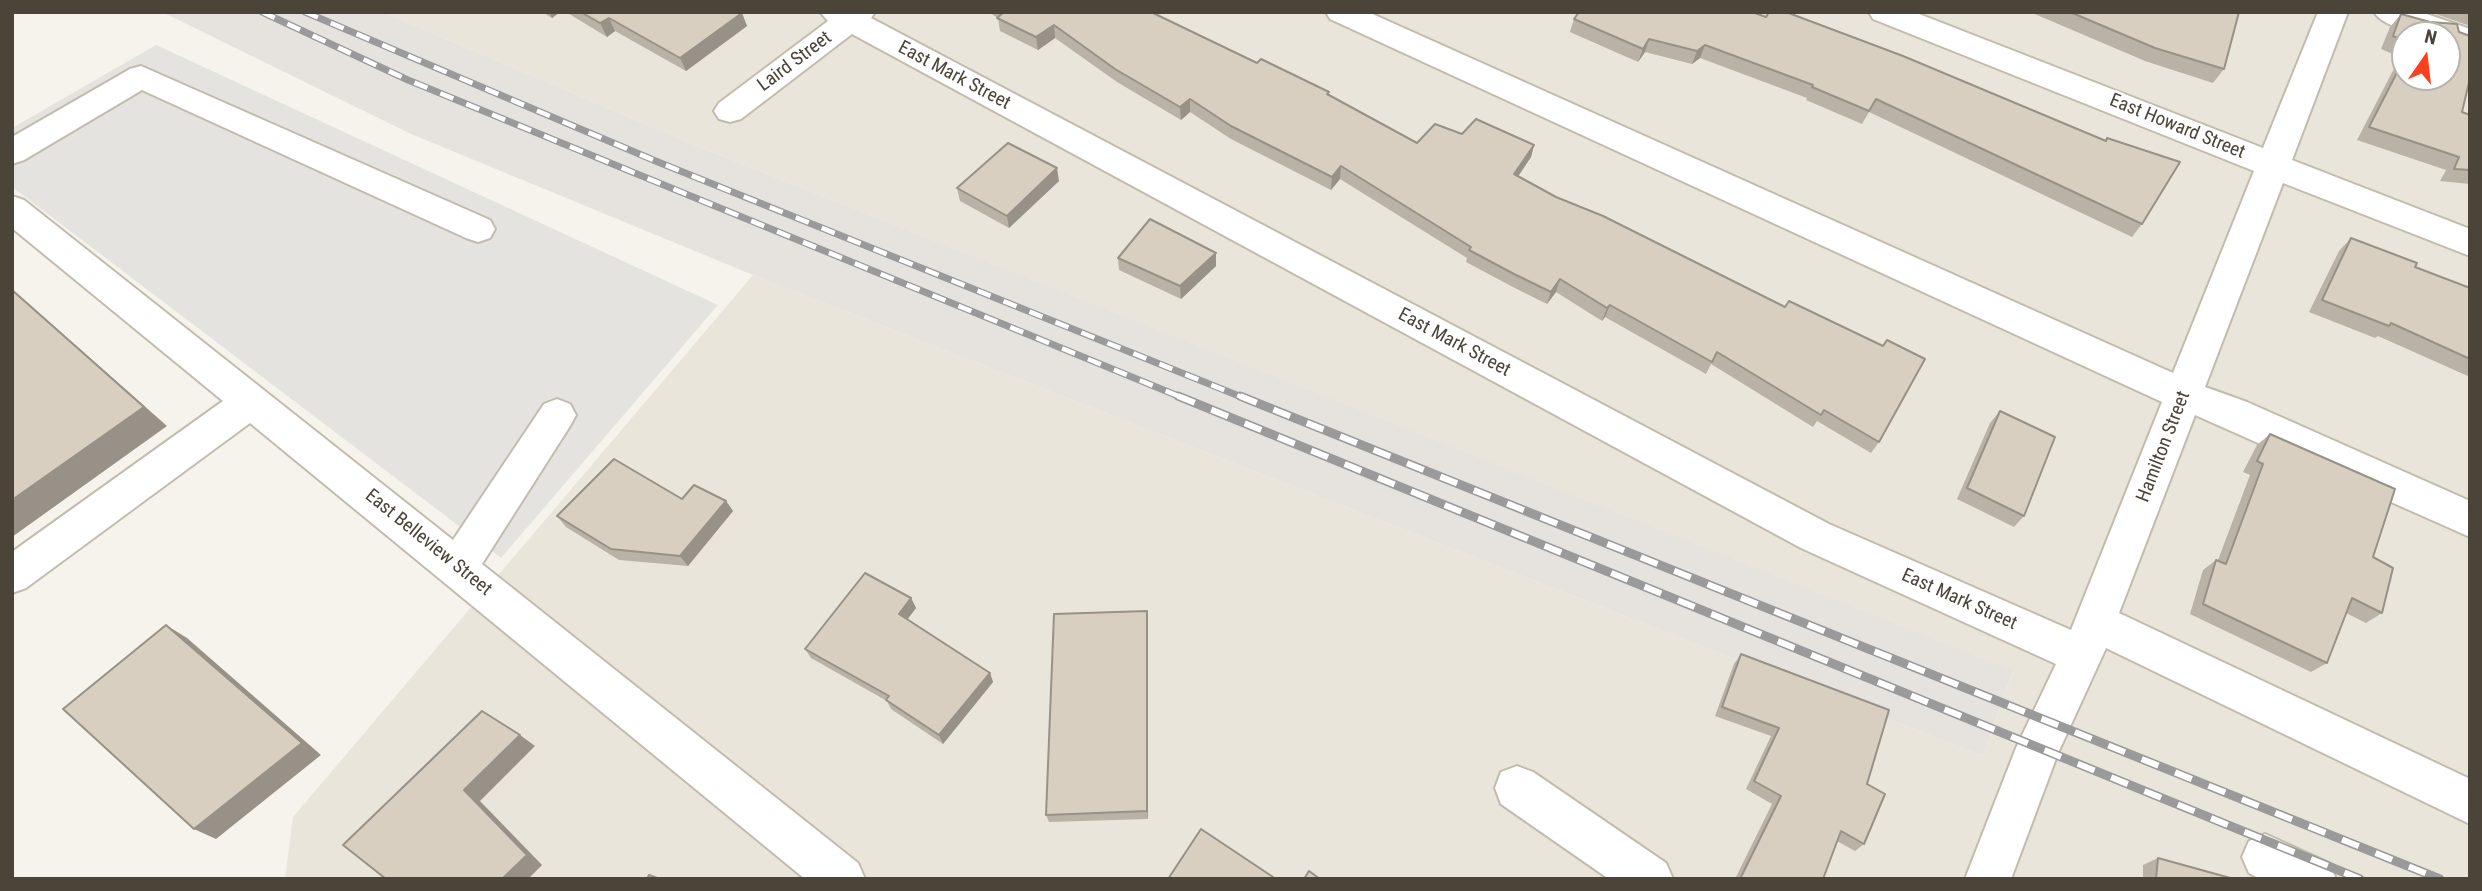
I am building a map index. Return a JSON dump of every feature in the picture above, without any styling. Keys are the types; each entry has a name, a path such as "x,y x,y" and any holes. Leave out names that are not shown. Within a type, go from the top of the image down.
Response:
{"street":[{"path":"1341,12 2184,395 2234,413 2470,520"},
{"name":"East Howard Street","path":"1884,12 2470,243"},
{"name":"Hamilton Street","path":"1989,879 2038,748 2089,639 2333,12"},
{"path":"2389,12 2470,40"},
{"name":"Laird Street","path":"730,111 848,15"},
{"name":"East Mark Street","path":"848,15 1815,536 2089,639 2470,802"},
{"path":"12,152 141,77 478,229"},
{"name":"East Belleview Street","path":"12,209 842,879"},
{"path":"12,575 252,401"},
{"path":"458,567 557,415"},
{"path":"1517,788 1650,879"},
{"path":"2265,858 2313,879"}],"shaded area":[{"path":"162,12 383,12 694,145 2013,671 1983,756 753,275 411,134"},
{"path":"383,12 2470,12 2470,879 285,879 293,817 753,275 1983,756 2013,672 694,145"},
{"path":"156,45 718,305 501,558 12,187 12,128"}],"building":[{"path":"581,12 742,13 680,58 609,18 600,23"},
{"path":"1004,12 1151,12 1257,63 1261,59 1329,92 1327,94 1417,143 1435,124 1462,134 1476,119 1534,145 1514,174 1556,197 1603,216 1785,307 1789,301 1883,346 1887,340 1925,359 1879,442 1824,410 1821,415 1717,352 1712,362 1610,305 1607,308 1560,279 1551,292 1514,274 1469,250 1471,247 1341,166 1332,177 1231,126 1190,99 1180,107 1115,69 1054,25 1036,37 997,18"},
{"path":"1579,12 1752,12 1766,17 1769,12 1786,12 1903,56 2106,141 2107,138 2180,162 2142,224 1876,99 1869,111 1812,87 1813,85 1705,45 1697,51 1649,39 1643,49 1574,19"},
{"path":"2070,12 2239,12 2224,69 2155,48"},
{"path":"2401,14 2426,21 2398,21"},
{"path":"2461,33 2470,36 2470,78 2462,112 2470,115 2470,170 2454,169 2459,157 2369,127 2391,84 2391,91 2461,91"},
{"path":"1008,143 1057,168 1007,216 957,188"},
{"path":"1150,219 1216,253 1180,286 1118,258"},
{"path":"2351,238 2417,263 2415,267 2470,288 2470,359 2391,323 2389,326 2322,300"},
{"path":"12,290 144,407 12,500"},
{"path":"2000,411 2055,437 2024,516 1967,488"},
{"path":"2270,434 2395,489 2373,557 2393,568 2382,613 2352,598 2327,663 2203,604 2216,560 2226,564 2263,464 2257,461"},
{"path":"614,459 682,499 694,485 726,501 680,556 611,549 557,516"},
{"path":"865,573 911,598 899,614 990,673 939,735 886,700 889,696 805,649"},
{"path":"1147,611 1147,811 1046,815 1054,614"},
{"path":"166,625 302,743 194,829 63,709"},
{"path":"1741,654 1889,710 1867,784 1885,794 1864,844 1841,831 1823,879 1740,879 1781,796 1754,781 1779,728 1722,707"},
{"path":"482,711 520,735 464,790 527,855 502,879 386,879 343,845"},
{"path":"1201,829 1276,879 1168,879"},
{"path":"2158,858 2234,879 2156,879"},
{"path":"1309,871 1320,879 1304,879"}],"railway":[{"path":"262,12 408,80 1183,398"},
{"path":"305,12 658,162 1244,398"},
{"path":"1178,396 2360,879"},
{"path":"1240,396 2440,879"}]}
